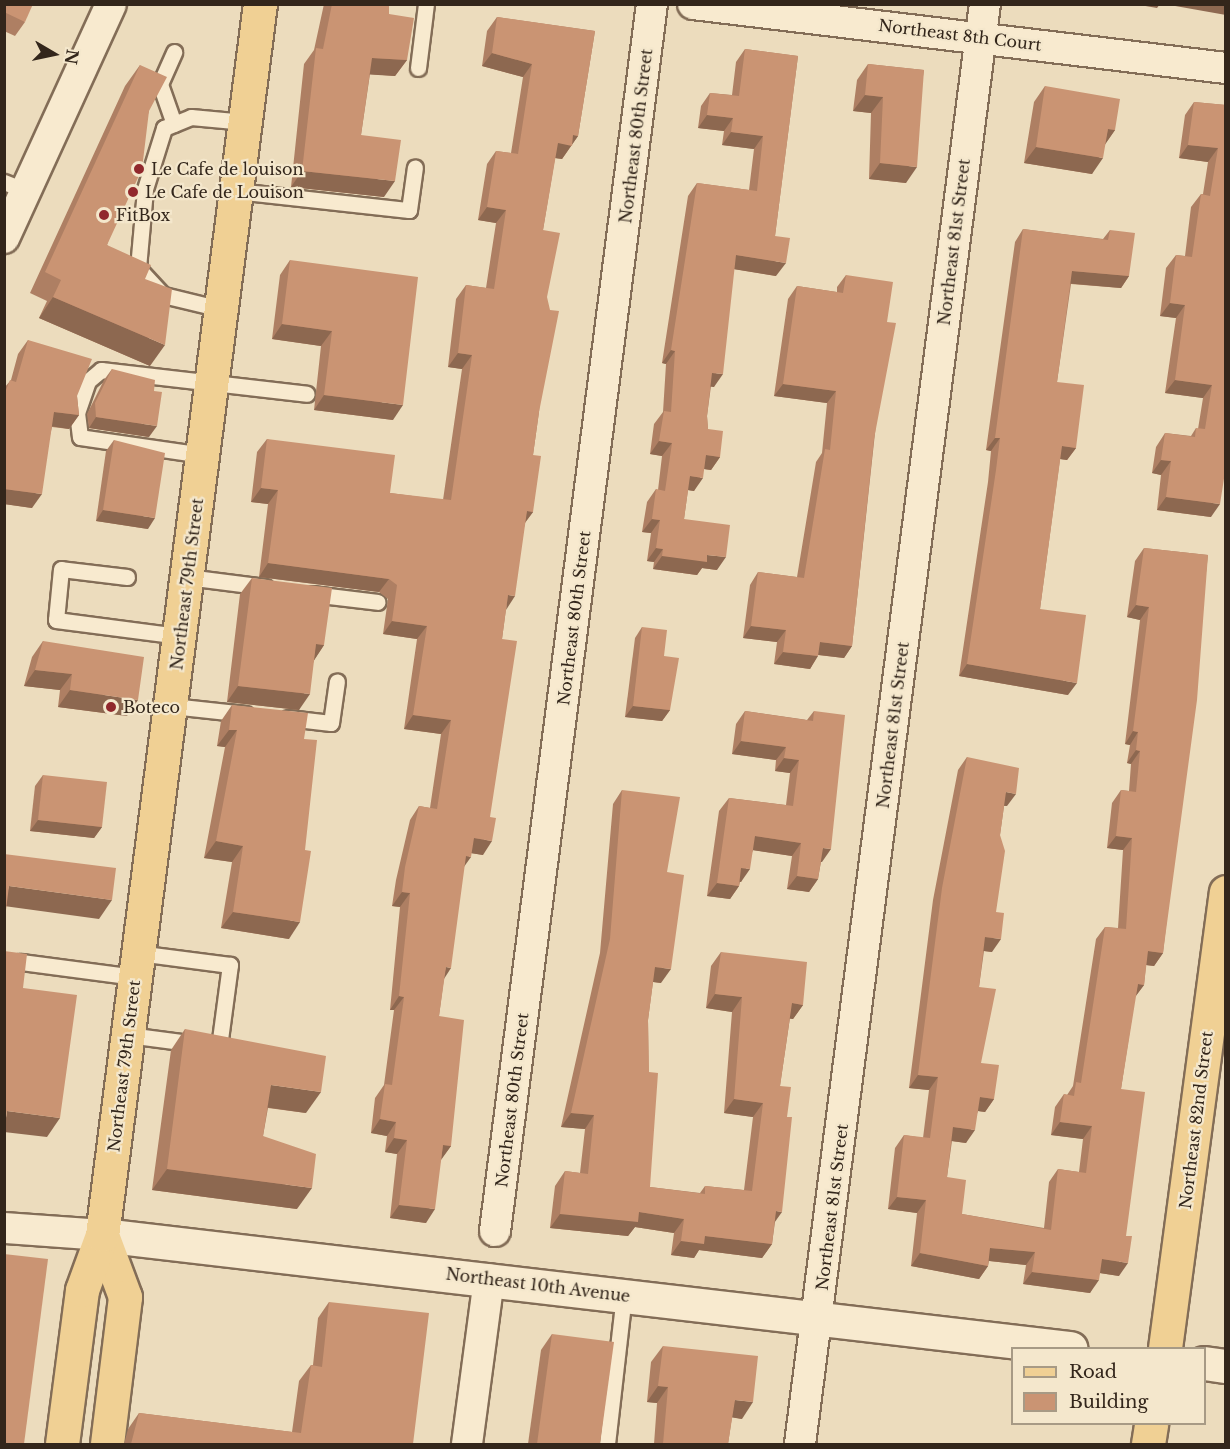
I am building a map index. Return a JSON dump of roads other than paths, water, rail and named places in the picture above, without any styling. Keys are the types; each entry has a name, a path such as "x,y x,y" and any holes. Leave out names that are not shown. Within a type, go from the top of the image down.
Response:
{"main road":[{"name":"Northeast 79th Street","path":"62,1444 81,1290 102,1235 172,706 260,4"},
{"name":"Northeast 82nd Street","path":"1165,1347 1226,892"},
{"name":"Northeast 79th Street","path":"102,1235 124,1297 106,1444"},
{"path":"1148,1444 1151,1425"}],"street":[{"path":"4,238 15,186 111,4"},
{"name":"Northeast 80th Street","path":"495,1231 652,4"},
{"name":"Northeast 8th Court","path":"693,4 1226,68"},
{"name":"Northeast 81st Street","path":"800,1444 985,4"},
{"name":"Northeast 10th Avenue","path":"4,1228 102,1235 1061,1347"},
{"path":"467,1444 489,1279"},
{"path":"1206,1363 1226,1366"}],"lane":[{"path":"418,68 426,4"},
{"path":"174,52 160,84 174,124"},
{"path":"221,309 164,295 138,268 146,189 164,128 191,117 245,122"},
{"path":"236,190 409,210 415,167"},
{"path":"203,455 80,437 77,413 88,381 101,370 307,394"},
{"path":"127,577 62,569 56,620 180,636"},
{"path":"187,577 378,602"},
{"path":"172,706 331,723 337,681"},
{"path":"21,962 230,965 219,1047 128,1035"},
{"path":"608,1444 624,1295"}],"place":[{"name":"Le Cafe de louison","path":"139,169"},
{"name":"Le Cafe de Louison","path":"133,192"},
{"name":"FitBox","path":"104,215"},
{"name":"Boteco","path":"111,707"}]}
